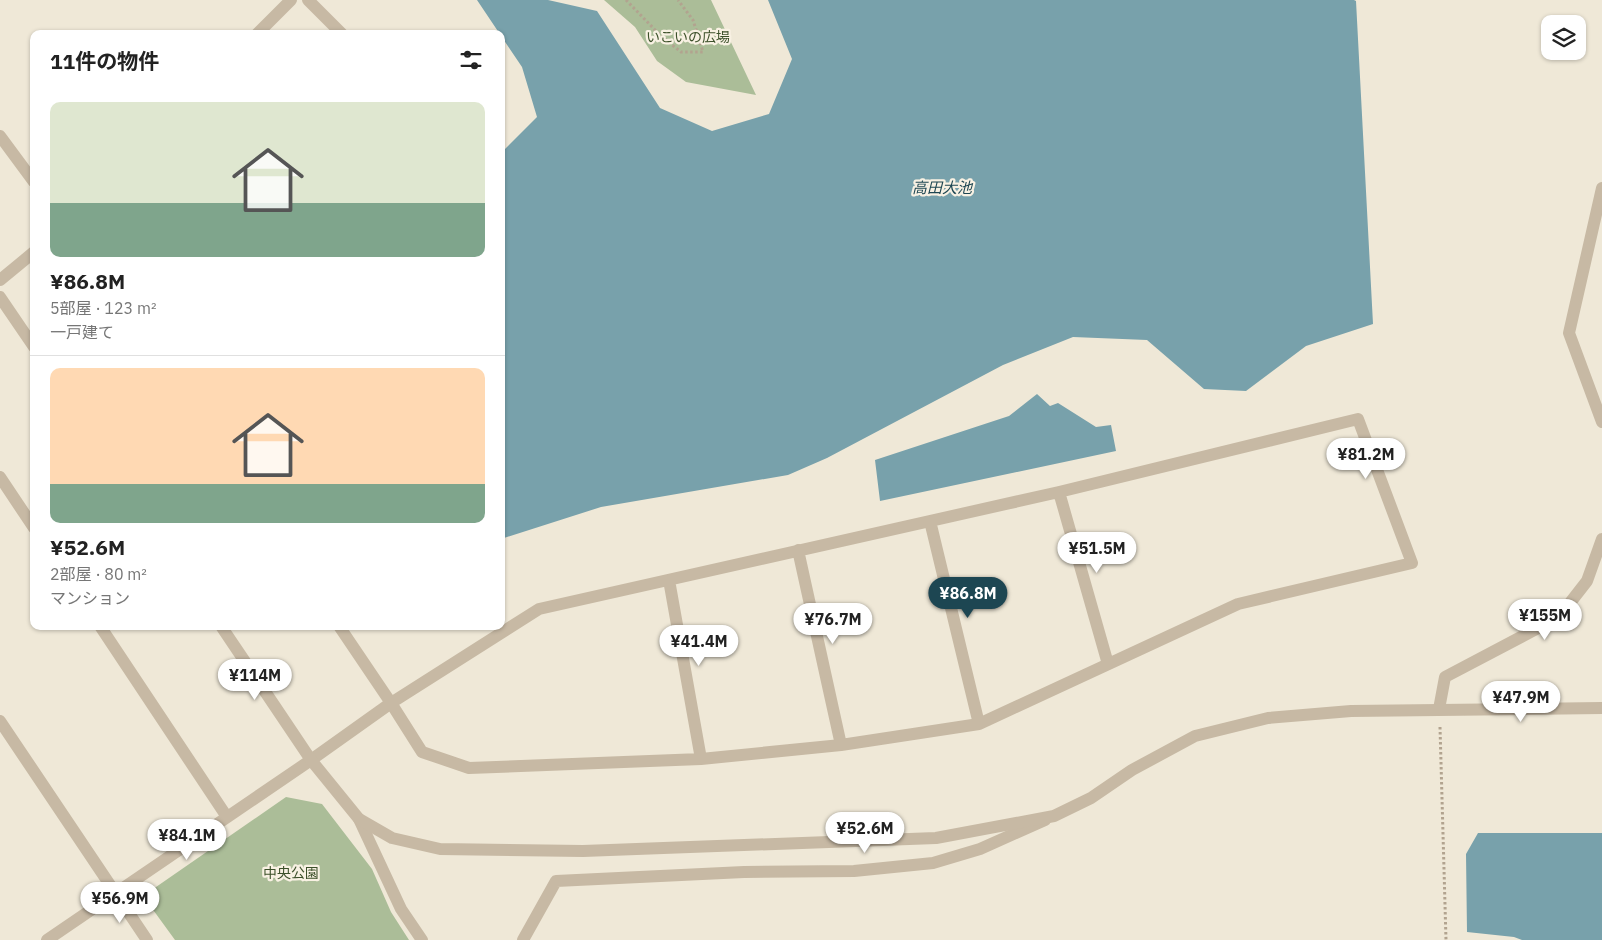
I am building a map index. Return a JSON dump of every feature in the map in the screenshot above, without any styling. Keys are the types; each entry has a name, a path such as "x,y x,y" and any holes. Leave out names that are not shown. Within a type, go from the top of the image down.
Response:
{"street":[{"path":"261,30 291,0"},
{"path":"308,0 338,30"},
{"path":"0,136 30,177"},
{"path":"1602,188 1569,333 1602,422"},
{"path":"0,280 30,255"},
{"path":"0,297 30,341"},
{"path":"47,940 311,760 391,703 539,609 1060,492 1358,419 1412,564 1238,604 979,724 840,745 701,759 469,768 422,752 391,703 342,630"},
{"path":"0,477 30,522"},
{"path":"1060,492 1108,664"},
{"path":"930,521 979,724"},
{"path":"1439,709 1445,676 1559,617 1587,581 1602,539"},
{"path":"798,550 840,745"},
{"path":"669,580 701,759"},
{"path":"103,630 227,817"},
{"path":"224,630 311,760 360,819 401,909 422,940"},
{"path":"523,940 556,881 744,872 854,872 933,863 980,849 1054,816 1091,798 1132,770 1195,736 1268,718 1351,711 1602,708"},
{"path":"0,721 147,940"},
{"path":"360,819 392,838 440,849 583,851 936,838 1054,816"}],"path":[{"path":"626,0 661,36 681,52 703,52 693,20 678,0"},
{"path":"1439,709 1446,940"}],"green space":[{"name":"いこいの広場","path":"604,0 711,0 756,95 686,82 657,61 635,27"},
{"name":"中央公園","path":"286,797 322,804 372,869 391,912 409,940 175,940 143,896"}],"water":[{"name":"高田大池","path":"477,0 548,0 597,11 660,108 712,131 769,114 792,59 768,0 1354,0 1356,1 1373,324 1306,346 1246,391 1204,389 1147,340 1073,337 1003,365 827,458 788,475 601,507 505,538 505,149 537,117 522,67 505,42 505,30 497,30"},
{"path":"1037,394 1050,406 1058,403 1096,427 1111,425 1116,451 880,501 875,460 1009,416"},
{"path":"1478,833 1602,833 1602,940 1522,940 1514,937 1467,932 1466,854"}]}
